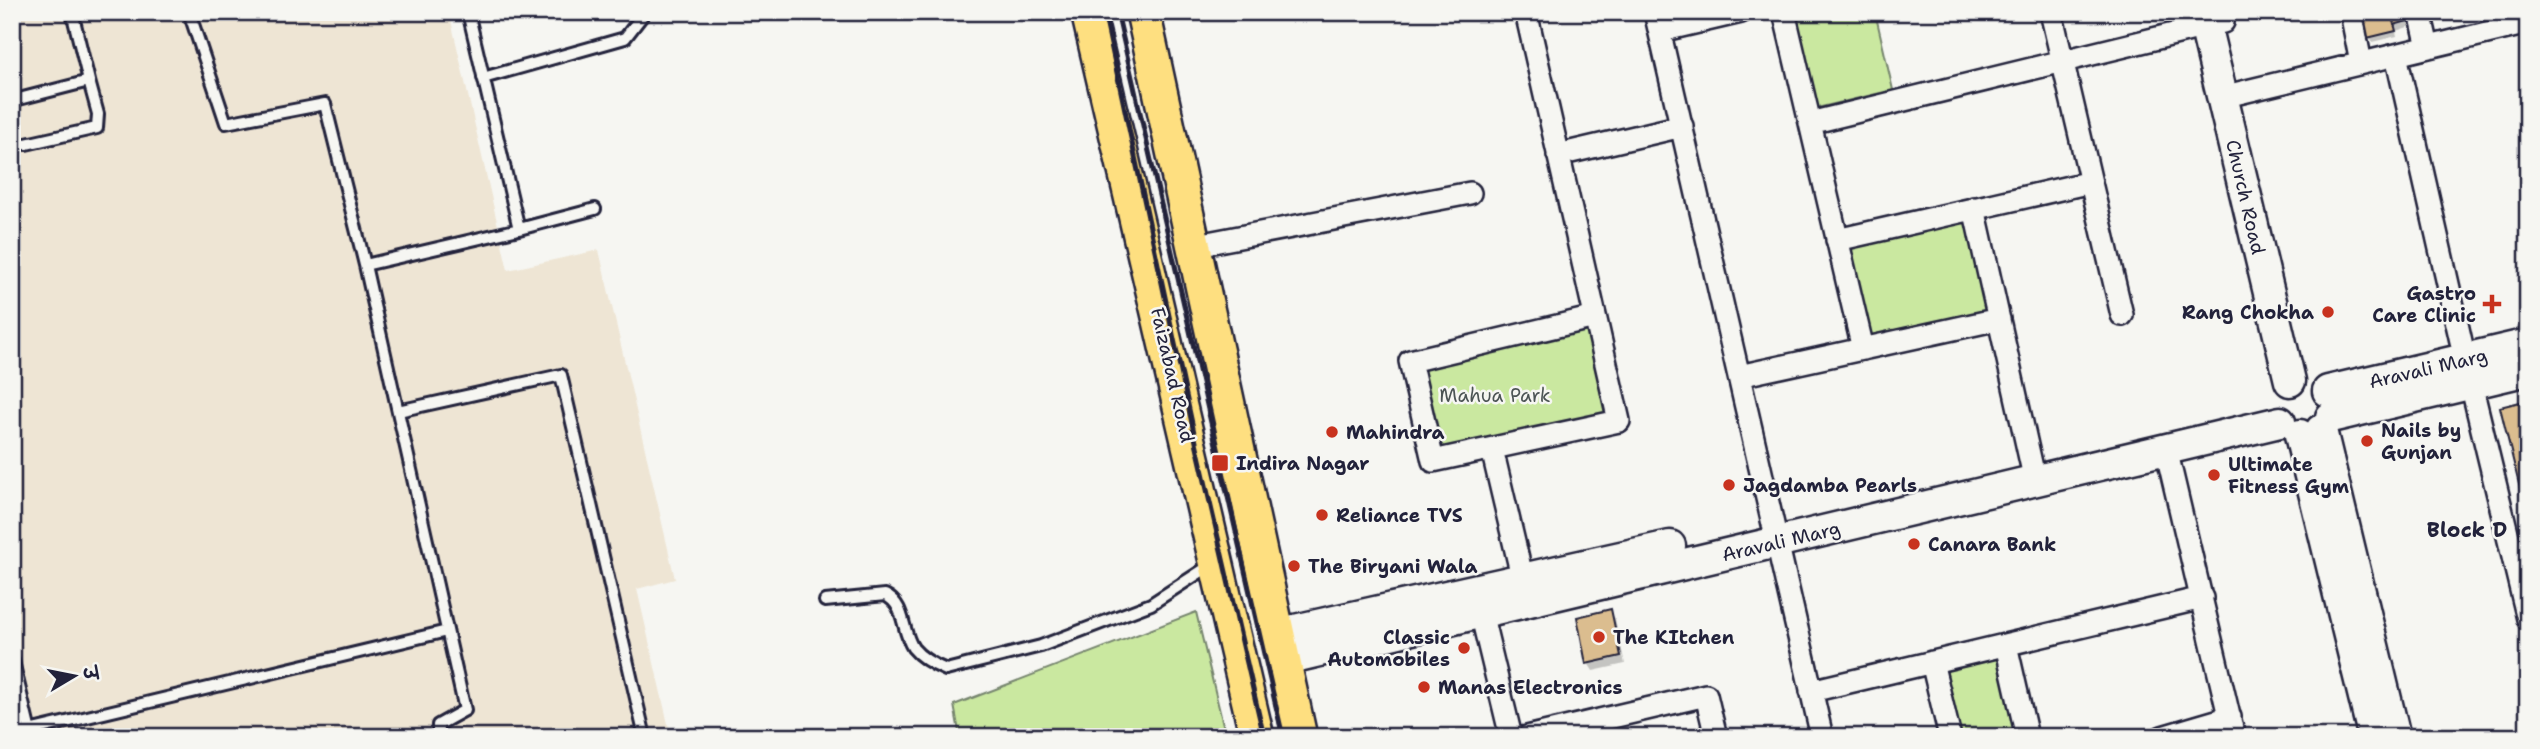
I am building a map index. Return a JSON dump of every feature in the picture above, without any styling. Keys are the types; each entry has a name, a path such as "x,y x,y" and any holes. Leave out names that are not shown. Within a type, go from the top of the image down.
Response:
{"main road":[{"name":"Faizabad Road","path":"1088,12 1257,737"},
{"path":"1143,12 1300,737"}],"street":[{"path":"1526,12 1619,421 1433,461 1410,361 1595,317"},
{"path":"1741,12 1658,22 1822,737"},
{"path":"1784,12 1863,349"},
{"path":"2051,12 2122,315"},
{"path":"2351,12 2361,63"},
{"path":"2420,12 2428,47"},
{"path":"1810,123 2063,62 2213,18"},
{"name":"Church Road","path":"2213,18 2304,408 2374,737"},
{"path":"2232,95 2428,47 2490,22 2528,23"},
{"path":"2396,55 2468,371 2518,534 2526,606"},
{"path":"1558,155 1682,126"},
{"path":"1837,240 2091,182"},
{"path":"1192,246 1470,193"},
{"path":"1974,208 2033,472"},
{"path":"1739,376 1999,319"},
{"name":"Aravali Marg","path":"1280,647 2468,371 2528,344"},
{"name":"Aravali Marg","path":"2468,371 2528,370"},
{"name":"Church Road","path":"2304,408 2395,737"},
{"name":"Aravali Marg","path":"2033,472 2166,449 2304,408"},
{"path":"1492,449 1525,591"},
{"path":"2162,737 2232,727 2166,449"},
{"path":"1811,691 2202,598"},
{"path":"1478,602 1511,737"},
{"path":"2006,645 2027,737"},
{"path":"1932,662 1950,737"},
{"path":"1527,737 1607,728 1706,695 1716,737"}],"lane":[{"path":"26,144 97,128 98,114 72,12"},
{"path":"189,12 226,123 325,104 365,265 464,710 438,725 438,737"},
{"path":"468,12 519,229"},
{"path":"483,78 625,38 645,12"},
{"path":"15,100 89,80"},
{"path":"365,265 595,209"},
{"path":"398,411 561,375 645,737"},
{"path":"825,601 885,595 894,599 914,648 932,664 946,670 1041,646 1151,604 1216,562"},
{"path":"12,735 30,734 447,631"},
{"path":"12,657 30,734"}],"shaded area":[{"path":"12,12 449,12 508,270 599,250 675,579 637,589 671,737 12,737"}],"green space":[{"path":"1875,12 1893,90 1817,108 1794,13"},
{"path":"1969,220 1988,310 1868,336 1849,247"},
{"name":"Mahua Park","path":"1590,329 1609,413 1439,452 1420,368"},
{"path":"1196,612 1226,737 960,737 954,705"},
{"path":"1999,654 2018,737 1961,737 1945,666"}],"building":[{"path":"2391,12 2396,31 2367,38 2359,13"},
{"path":"2391,12 2420,12 2421,17 2394,25"},
{"path":"2528,400 2528,508 2525,509 2500,407"},
{"name":"The KItchen","path":"1611,609 1621,656 1586,664 1577,617"}],"railway":[{"path":"1104,12 1196,442 1264,737"},
{"path":"1117,12 1283,737"}],"place":[{"name":"Gastro Care Clinic","path":"2492,304"},
{"name":"Rang Chokha","path":"2328,312"},
{"name":"Mahindra","path":"1332,432"},
{"name":"Nails by Gunjan","path":"2367,441"},
{"name":"Indira Nagar","path":"1220,463"},
{"name":"Ultimate Fitness Gym","path":"2214,475"},
{"name":"Jagdamba Pearls","path":"1729,485"},
{"name":"Reliance TVS","path":"1322,515"},
{"name":"Canara Bank","path":"1914,544"},
{"name":"The Biryani Wala","path":"1294,566"},
{"name":"The KItchen","path":"1599,637"},
{"name":"Classic Automobiles","path":"1464,648"},
{"name":"Manas Electronics","path":"1424,687"}],"district":[{"name":"Block D","path":"2467,530"}]}
